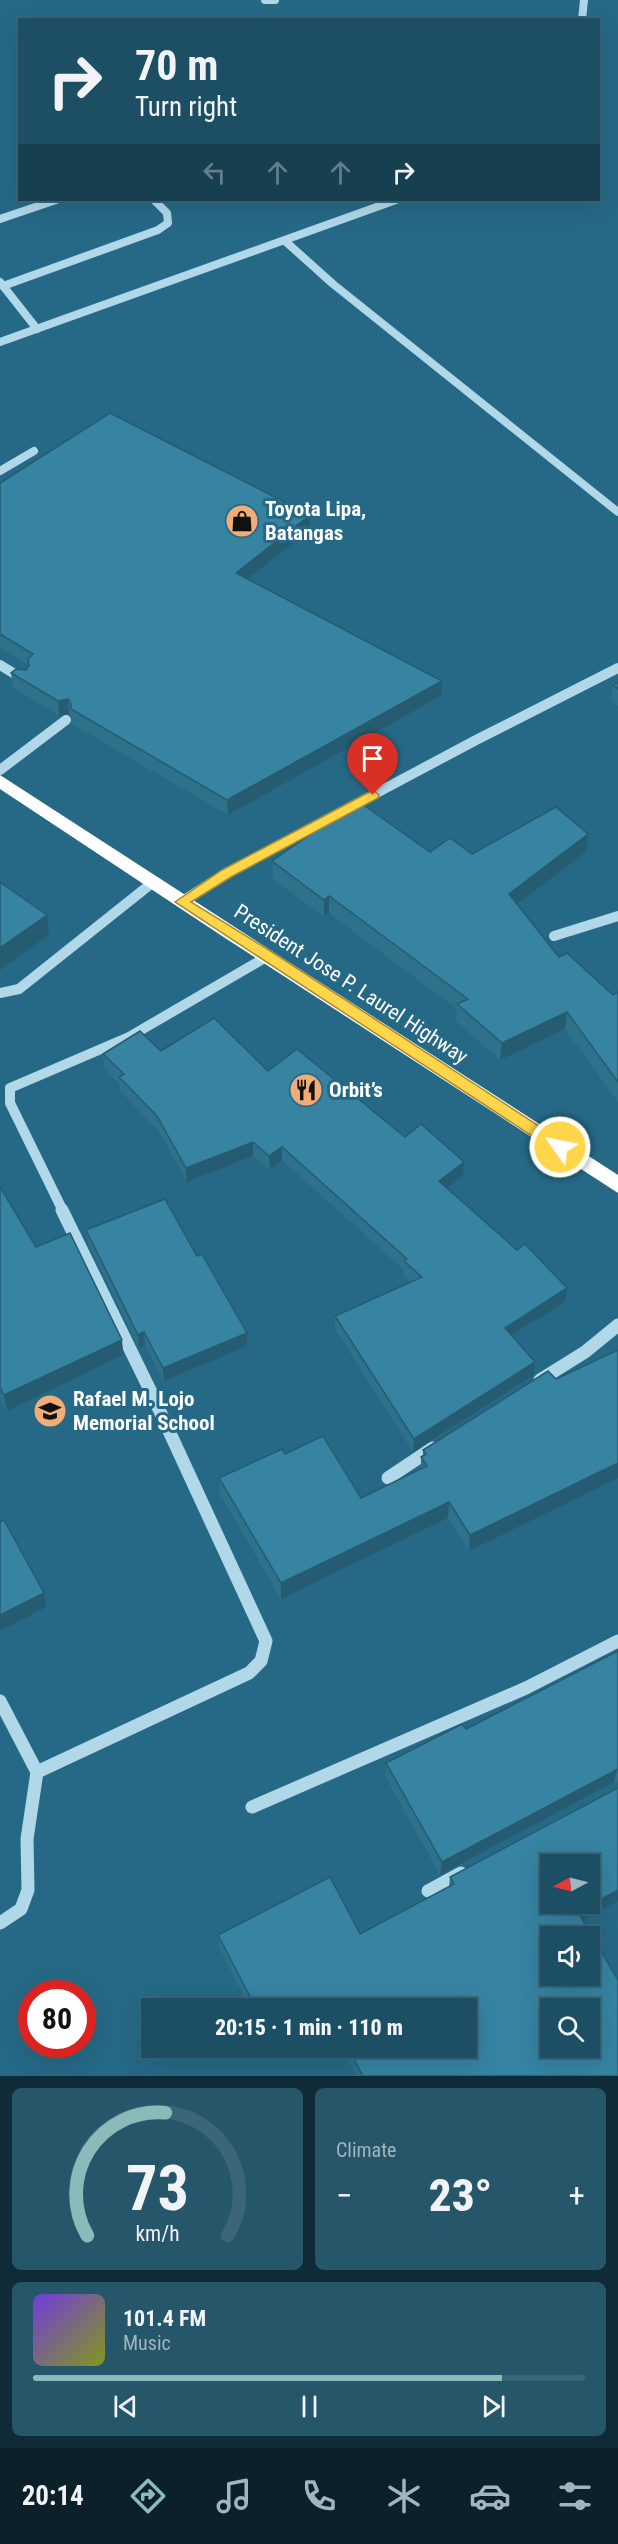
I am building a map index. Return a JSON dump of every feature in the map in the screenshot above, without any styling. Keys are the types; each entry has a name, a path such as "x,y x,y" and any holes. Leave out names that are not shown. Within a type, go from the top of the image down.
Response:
{"highway":[{"name":"President Jose P. Laurel Highway","path":"0,781 181,902 268,956 618,1185"}],"street":[{"path":"265,0 275,0"},
{"path":"582,18 584,0"},
{"path":"0,219 53,201"},
{"path":"37,329 1,284 158,230 168,223 167,213 155,201"},
{"path":"0,342 393,201"},
{"path":"285,241 333,284 618,512"},
{"path":"0,471 34,451"},
{"path":"0,665 24,679"},
{"path":"181,902 226,873 394,783 618,668"},
{"path":"0,770 66,720"},
{"path":"0,993 19,990 152,883"},
{"path":"554,936 618,916"},
{"path":"37,1772 249,1673 261,1662 266,1641 151,1392 9,1103 10,1088 128,1038 268,956"},
{"path":"529,1387 585,1352 618,1325"},
{"path":"388,1478 444,1441"},
{"path":"252,1807 526,1688 618,1641"},
{"path":"0,1701 37,1772 27,1839 28,1890 21,1909 0,1923"},
{"path":"428,1891 470,1868"}],"building":[{"path":"110,413 310,515 236,573 442,681 227,800 71,709 68,699 58,701 11,673 16,669 26,670 29,665 28,659 33,654 0,634 0,483"},
{"path":"358,801 430,852 450,838 472,854 556,807 588,834 509,894 559,957 567,953 613,995 618,992 618,1082 567,1012 502,1043 457,1004 468,999 329,896 324,900 272,861"},
{"path":"0,882 47,915 0,948"},
{"path":"214,1018 268,1071 297,1049 405,1137 421,1124 464,1162 439,1181 517,1250 525,1244 567,1288 505,1328 535,1362 414,1439 335,1316 422,1277 404,1261 407,1259 282,1147 269,1156 253,1142 186,1168 157,1116 119,1077 124,1074 103,1054 140,1031 161,1051"},
{"path":"0,1187 36,1247 70,1233 122,1340 4,1395 0,1388"},
{"path":"165,1199 197,1256 202,1254 247,1333 163,1368 144,1332 138,1335 86,1230"},
{"path":"618,1350 618,1463 470,1535 449,1502 281,1583 219,1478 282,1449 285,1454 323,1436 361,1498 427,1466 421,1457 426,1454 423,1450 548,1371 556,1379"},
{"path":"4,1520 44,1593 0,1615 0,1522"},
{"path":"618,1651 618,1769 442,1862 386,1763 462,1724 466,1729"},
{"path":"618,1788 618,1890 600,1900 600,1854 540,1854 540,1914 579,1914 586,1926 540,1926 540,1986 600,1986 600,1949 618,1980 618,2076 363,2076 353,2058 477,2058 477,1998 251,1998 218,1935 330,1877 360,1934 454,1884 450,1877"}],"place":[{"name":"Toyota Lipa, Batangas","path":"242,521"},
{"name":"Orbit’s","path":"306,1090"},
{"name":"Rafael M. Lojo Memorial School","path":"50,1411"}],"route":[{"path":"373,795 226,873 181,902 268,956 560,1147"}]}
